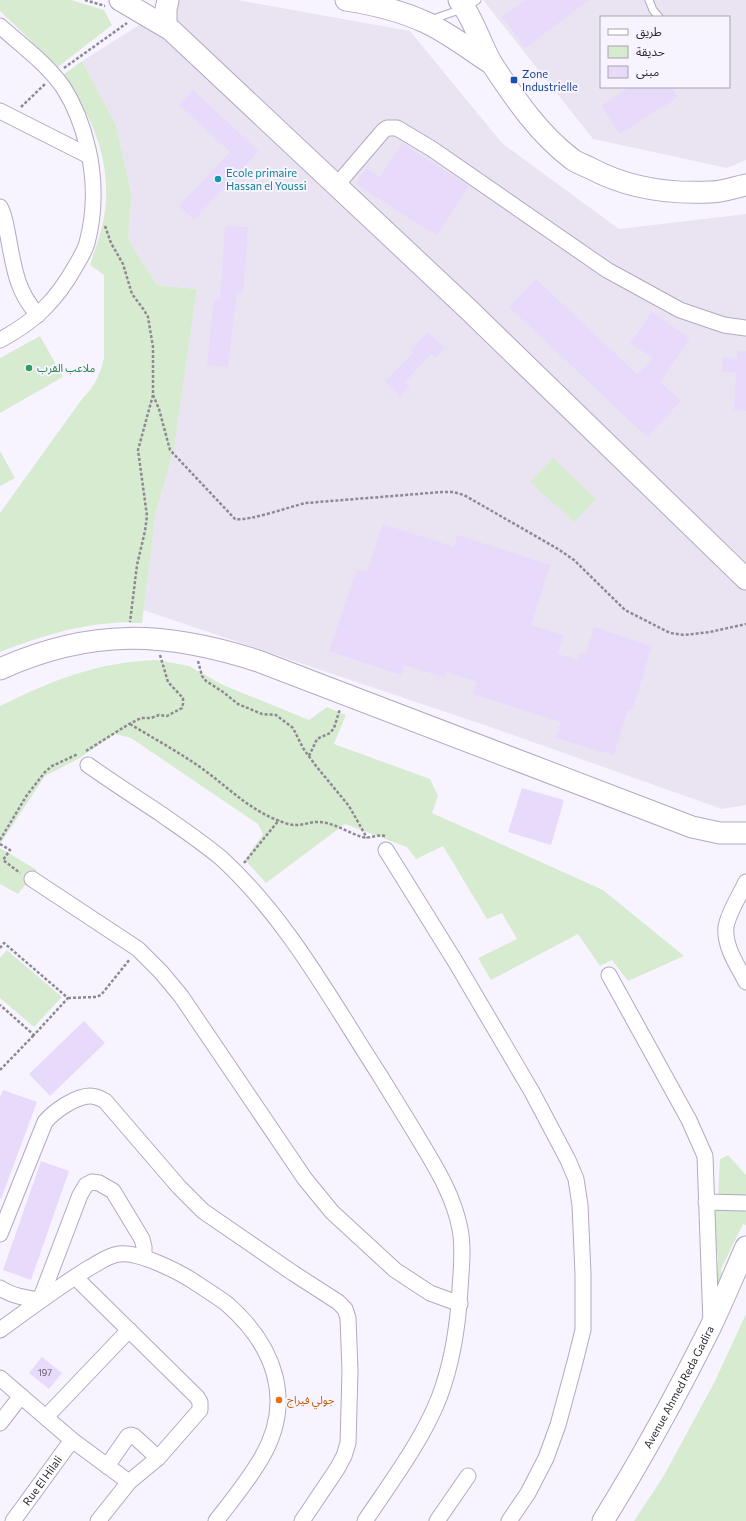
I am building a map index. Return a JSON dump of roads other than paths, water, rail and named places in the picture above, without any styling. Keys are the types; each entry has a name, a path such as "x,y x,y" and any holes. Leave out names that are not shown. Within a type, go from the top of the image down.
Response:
{"street":[{"path":"120,0 145,6 168,26 468,309 746,579"},
{"path":"168,0 166,9 168,26"},
{"path":"346,0 368,2 379,8 390,9 424,22 444,32 493,65"},
{"path":"390,9 399,7 410,0"},
{"path":"467,2 493,65 527,114 544,134 572,159 601,174 636,186 670,192 712,192 746,185"},
{"path":"0,26 32,53 63,87 77,112 82,126 92,174 92,210 87,244 79,261 49,305 23,326 0,340"},
{"path":"5,114 89,156"},
{"path":"336,186 383,131 387,128 398,128 432,149 607,270 680,310 724,325 746,328"},
{"path":"0,207 5,219 16,279 22,294 38,315"},
{"path":"0,669 35,655 71,644 96,640 128,638 156,639 217,649 252,659 692,827 720,833 746,833"},
{"path":"88,765 185,830 219,856 269,911 299,950 396,1102 442,1178 456,1213 460,1229 462,1255 460,1304 455,1340 448,1371 438,1400 413,1450 366,1521"},
{"path":"386,850 455,961 532,1092 568,1160 576,1179 580,1205 583,1274 582,1330 576,1362 556,1432 546,1458 528,1493 509,1521"},
{"path":"32,879 138,949 161,972 181,996 306,1179 332,1212 395,1270 430,1293 460,1304"},
{"path":"746,882 728,920 726,935 730,952 746,982"},
{"path":"609,976 689,1120 705,1156 711,1326"},
{"path":"0,1234 45,1122 58,1110 80,1097 97,1097 105,1101 179,1187 203,1211 338,1302 345,1309 348,1318 350,1371 348,1443 344,1456 337,1469 302,1521"},
{"path":"40,1300 80,1195 86,1185 92,1182 99,1183 113,1191 142,1239 144,1256"},
{"path":"706,1202 746,1203"},
{"name":"Avenue Ahmed Reda Gadira","path":"603,1521 646,1448 711,1326 746,1248"},
{"path":"0,1330 40,1300 75,1277 110,1256 120,1254 144,1256 195,1282 226,1304 244,1321 259,1341 272,1364 278,1387 277,1415 272,1436 263,1456 253,1473 216,1521"},
{"path":"75,1277 197,1397 200,1402 200,1410 158,1458 129,1482 98,1521"},
{"name":"Avenue Ahmed Reda Gadira","path":"618,1521 690,1396 712,1353 746,1278"},
{"path":"0,1288 20,1297 40,1300"},
{"path":"46,1417 129,1330"},
{"path":"0,1378 72,1440 129,1482"},
{"path":"0,1423 21,1396"},
{"path":"107,1466 128,1436 131,1435 158,1458"},
{"name":"Rue El Hilali","path":"13,1521 72,1440"},
{"path":"437,1521 468,1476"}],"lane":[{"path":"649,0 653,10 658,16"},
{"path":"424,22 467,2"}],"place":[{"name":"Zone Industrielle","path":"514,80"},
{"name":"Ecole primaire Hassan el Youssi","path":"218,179"},
{"name":"ملاعب القرب","path":"29,368"},
{"name":"جولي فيراج","path":"279,1400"}]}
